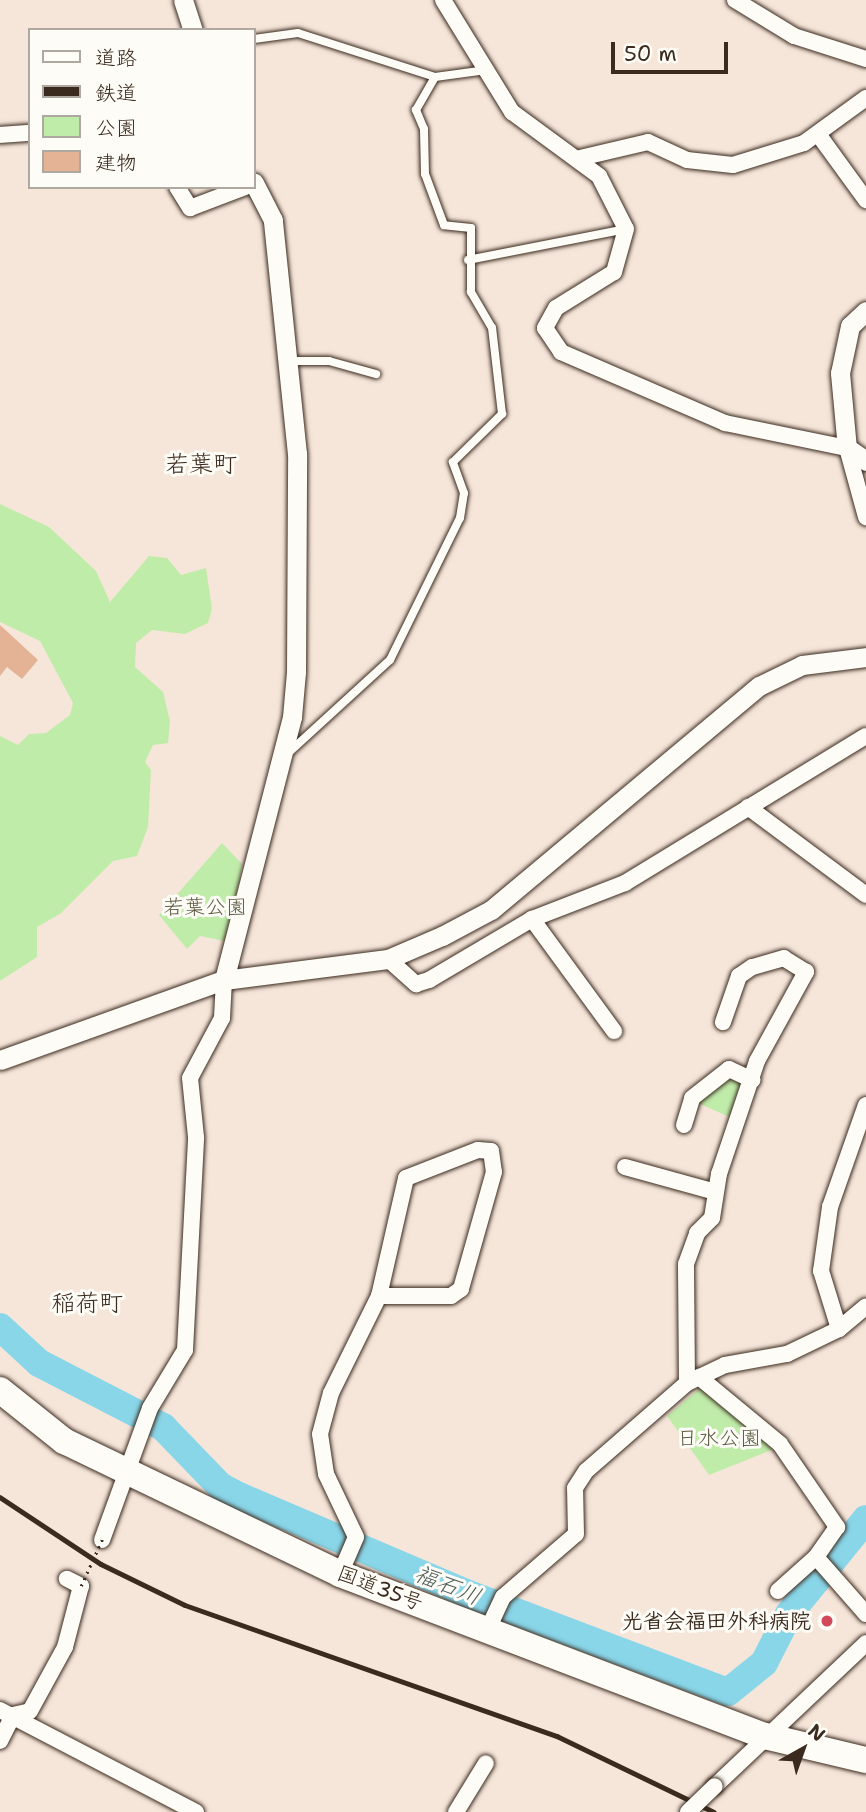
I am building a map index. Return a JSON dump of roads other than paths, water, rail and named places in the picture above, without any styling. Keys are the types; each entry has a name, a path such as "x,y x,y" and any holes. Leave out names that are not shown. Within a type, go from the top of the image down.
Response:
{"highway":[{"name":"国道35号","path":"0,1390 64,1441 129,1464 344,1564 496,1612 765,1736 866,1760"}],"street":[{"path":"183,0 192,28"},
{"path":"443,0 512,111 580,158 599,176 626,229 614,272 556,308 545,328 561,352 725,423 847,448 866,461"},
{"path":"735,0 794,36 866,59"},
{"path":"580,158 648,142 687,160 733,165 818,134 866,98"},
{"path":"0,135 28,133"},
{"path":"818,134 865,196"},
{"path":"102,1540 150,1408 185,1350 196,1137 190,1078 222,1018 224,980 282,759 296,672 297,454 273,220 256,187"},
{"path":"178,189 190,208 240,189"},
{"path":"866,311 843,344 847,448 866,517"},
{"path":"0,1060 224,980 388,959 491,910 759,686 802,664 866,657"},
{"path":"388,959 416,984 532,919 625,883 866,736"},
{"path":"748,807 866,895"},
{"path":"532,919 614,1031"},
{"path":"693,1380 686,1264 697,1233 712,1218 716,1192 757,1061 806,972 785,958 752,967 739,976 723,1023"},
{"path":"684,1125 692,1098 729,1069 753,1080"},
{"path":"839,1329 821,1271 830,1207 866,1105"},
{"path":"344,1564 356,1537 326,1475 320,1434 331,1393 379,1296 406,1178 478,1150 491,1151 494,1172 461,1289 451,1296 379,1296"},
{"path":"625,1167 716,1192"},
{"path":"496,1612 576,1534 575,1488 586,1471 693,1380 759,1356 787,1354 839,1329 866,1306"},
{"path":"693,1380 780,1444 837,1527 817,1558 778,1591"},
{"path":"817,1558 866,1614"},
{"path":"7,1712 30,1711 65,1647 74,1582"},
{"path":"688,1812 866,1643"},
{"path":"0,1741 7,1712"},
{"path":"7,1712 196,1812"},
{"path":"456,1812 486,1763"}],"lane":[{"path":"256,40 299,33 435,77 487,70"},
{"path":"282,759 390,660 460,518 464,493 453,462 502,414 494,337 471,292 468,260 471,228 443,225 425,174 425,129 416,110 435,77"},
{"path":"468,260 626,229"},
{"path":"288,361 328,361 376,374"}],"waterway":[{"name":"福石川","path":"0,1327 39,1363 163,1427 220,1486 241,1497 466,1593 728,1692 764,1663 789,1614 866,1519"}],"railway":[{"path":"0,1497 101,1564 185,1605 557,1736 714,1812"}],"place":[{"name":"光省会福田外科病院","path":"827,1621"}],"district":[{"name":"若葉町","path":"201,465"},
{"name":"稲荷町","path":"87,1304"}],"park label":[{"name":"若葉公園","path":"205,907"},
{"name":"日水公園","path":"719,1438"}]}
